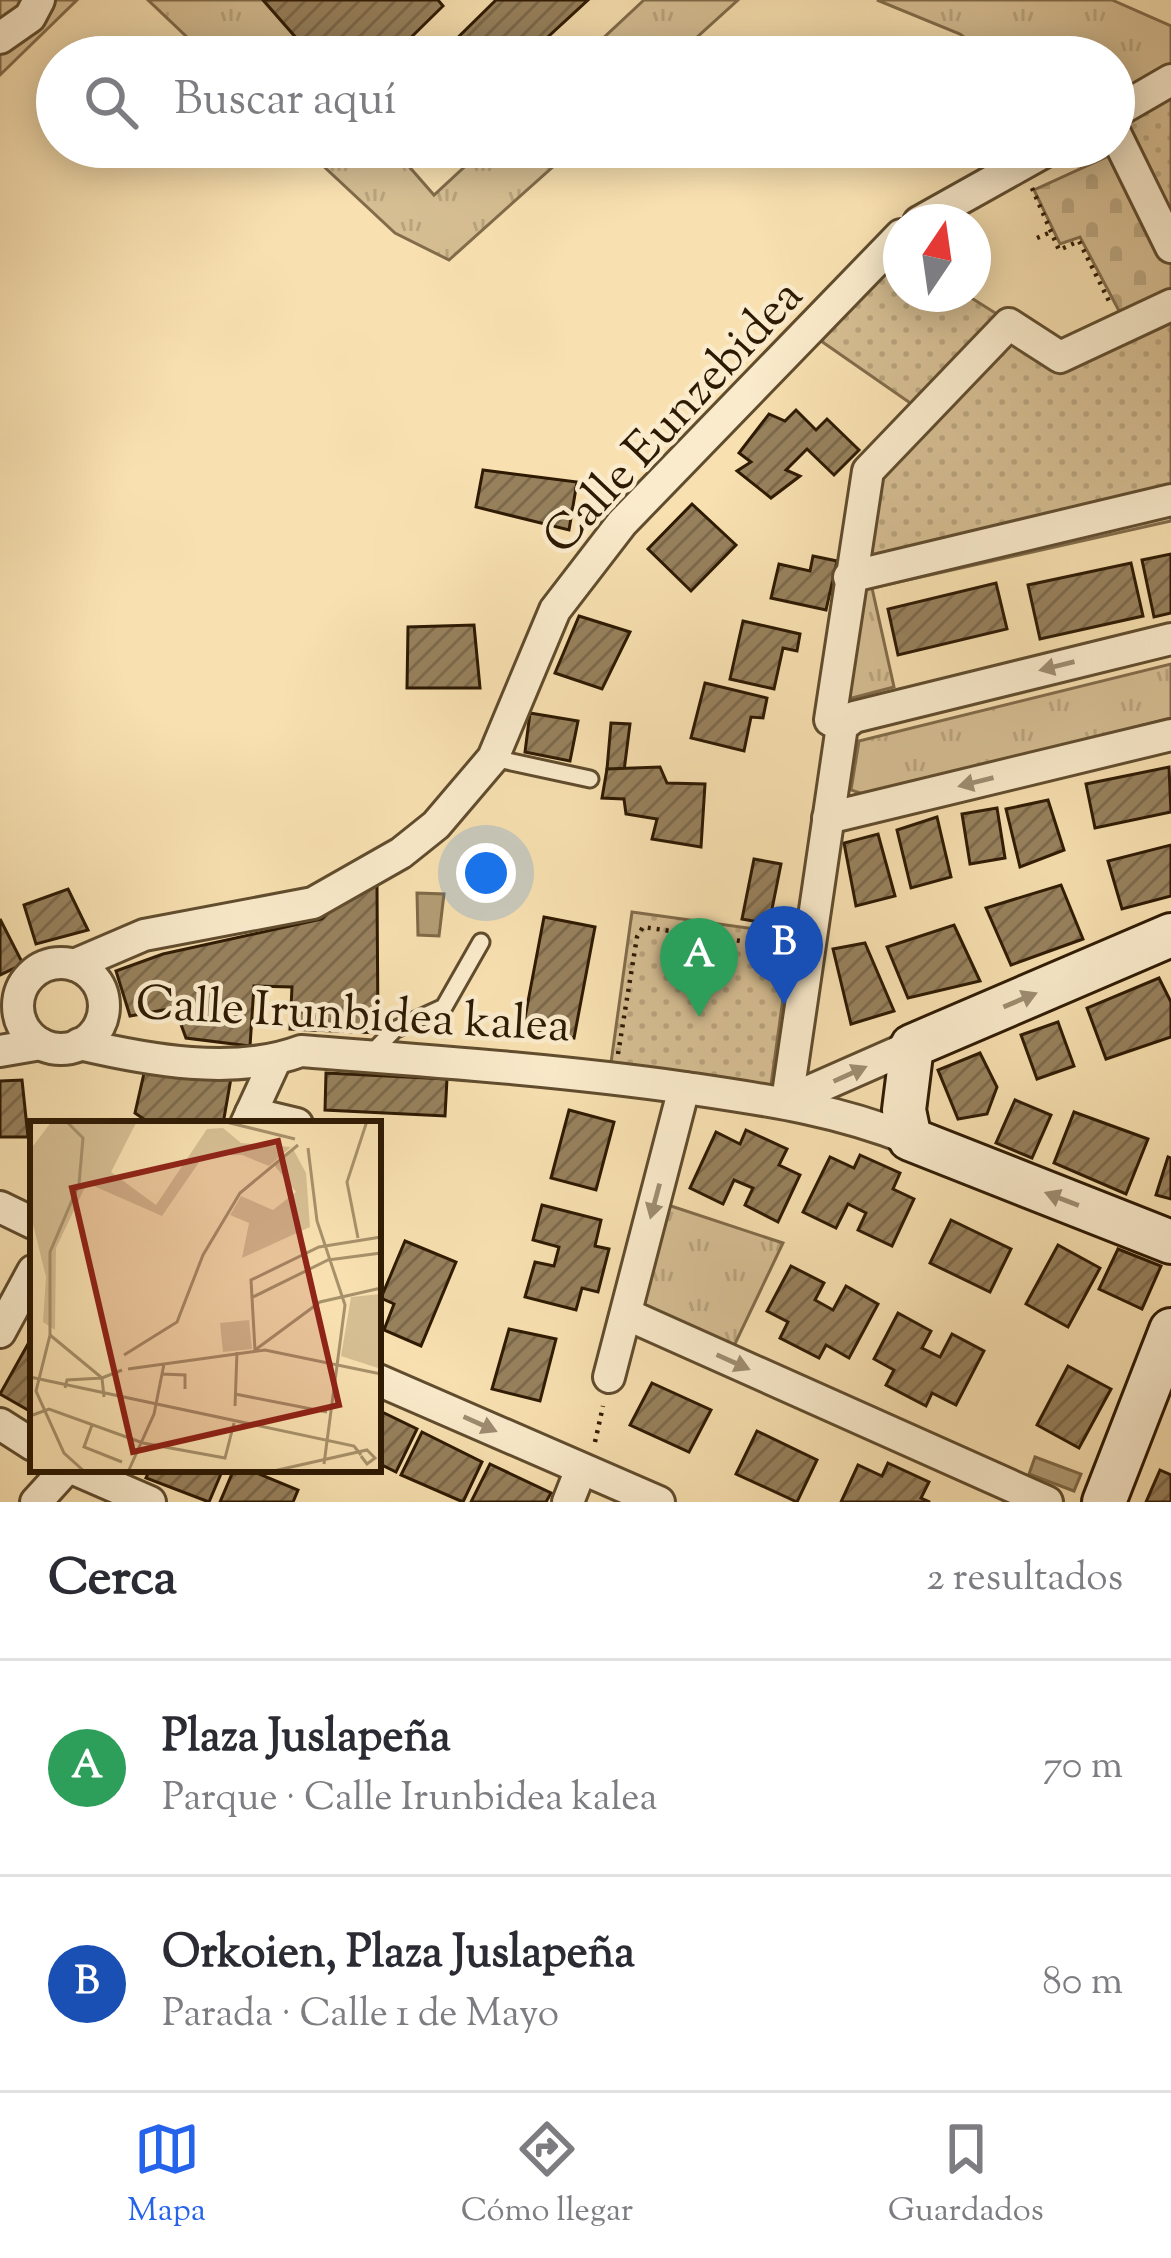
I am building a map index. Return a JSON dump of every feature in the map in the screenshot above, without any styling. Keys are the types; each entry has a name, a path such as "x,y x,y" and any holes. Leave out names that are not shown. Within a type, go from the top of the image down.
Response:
{"street":[{"path":"0,38 30,17 39,0"},
{"path":"1135,101 1171,80"},
{"path":"959,204 1038,168"},
{"path":"1132,168 1171,247"},
{"name":"Calle Eunzebidea","path":"74,965 144,935 313,903 400,854 436,825 493,758 555,610 622,523 883,254"},
{"path":"842,726 830,720 868,471 1009,324 1060,357 1171,304"},
{"path":"849,577 1171,500"},
{"path":"787,1101 842,726 854,717 1171,639"},
{"path":"828,818 1171,735"},
{"path":"787,1101 1171,934"},
{"path":"58,963 74,965 97,983 104,1004 98,1028 79,1044 56,1048 41,1044 20,1021 21,989 40,969 58,963"},
{"path":"0,1051 41,1044"},
{"name":"Calle Irunbidea kalea","path":"79,1044 130,1056 244,1064 275,1061 301,1051 615,1077 787,1101 838,1112 910,1138 1171,1242"},
{"path":"910,1138 904,1110 912,1046"},
{"path":"249,1118 275,1061"},
{"path":"609,1376 684,1088"},
{"path":"0,1207 30,1222"},
{"path":"0,1332 30,1277"},
{"path":"626,1314 1047,1502"},
{"path":"1104,1502 1171,1330"},
{"path":"381,1381 586,1464 659,1502"},
{"path":"0,1424 30,1442"},
{"path":"568,1502 586,1464"},
{"path":"36,1502 67,1472"},
{"path":"77,1472 151,1502"}],"lane":[{"path":"493,758 590,779"},
{"path":"368,1057 394,1030 443,1007 481,942"}],"path":[{"path":"1030,185 1059,250 1079,241 1122,328"},
{"path":"1036,238 1051,232"},
{"path":"615,1077 637,937 643,927 790,948"},
{"path":"586,1464 609,1376"}],"green space":[{"path":"0,0 77,0 36,36 0,75"},
{"path":"148,0 263,0 295,36 186,36"},
{"path":"644,0 738,0 698,36 605,36"},
{"path":"877,0 1112,0 1171,26 1171,80 1135,101 1135,36 960,34"},
{"path":"1171,92 1171,225 1135,152 1135,116"},
{"path":"325,168 410,168 434,195 463,168 552,168 449,260 395,233"},
{"path":"1082,168 1133,168 1171,247 1171,305 1127,326 1080,237 1060,244 1034,190"},
{"path":"883,276 883,312 991,310 1014,340 1060,371 1171,316 1171,521 872,588 832,592 856,474 916,407 821,341"},
{"path":"872,588 894,687 833,703 853,590"},
{"path":"1171,664 1171,718 869,796 851,790 859,741"},
{"path":"632,912 792,934 770,1092 610,1070"},
{"path":"665,1204 783,1243 733,1348 645,1308 642,1297"}],"shaded area":[{"path":"417,893 444,894 439,936 418,935"},
{"path":"1035,1457 1081,1474 1074,1491 1029,1474"}],"building":[{"path":"263,0 438,0 443,6 412,36 295,36"},
{"path":"496,0 588,0 549,36 459,36"},
{"path":"796,410 816,430 827,419 859,450 834,475 807,449 786,470 800,476 771,498 737,471 751,462 739,453 769,414 785,421"},
{"path":"483,470 577,482 569,530 476,507"},
{"path":"692,504 736,545 691,591 648,549"},
{"path":"1171,554 1171,613 1154,617 1142,560"},
{"path":"813,556 837,561 826,610 771,598 779,564 810,571"},
{"path":"1131,563 1143,616 1040,639 1028,585"},
{"path":"996,583 1007,629 898,655 888,609"},
{"path":"579,616 630,632 602,689 555,673"},
{"path":"743,621 800,634 797,651 783,648 774,689 730,679"},
{"path":"474,625 480,688 407,688 408,627"},
{"path":"705,683 767,698 763,718 751,717 744,751 691,738"},
{"path":"530,713 578,721 570,761 525,752"},
{"path":"611,723 630,724 624,771 607,769"},
{"path":"660,767 667,783 705,784 701,847 652,839 657,819 626,814 624,799 602,798 607,769"},
{"path":"1169,767 1171,812 1095,828 1086,784"},
{"path":"1048,800 1064,850 1020,867 1006,809"},
{"path":"997,808 1005,858 970,864 962,814"},
{"path":"937,817 951,877 911,888 897,830"},
{"path":"878,834 895,896 856,906 844,843"},
{"path":"1171,845 1171,896 1122,909 1108,861"},
{"path":"754,859 781,864 769,924 742,919"},
{"path":"377,885 378,1033 290,1029 292,987 254,986 250,1046 186,1038 175,1008 130,1016 116,971 163,954 322,919 334,907"},
{"path":"1061,885 1083,939 1011,965 986,908"},
{"path":"68,889 88,930 36,944 24,905"},
{"path":"544,917 595,927 574,1038 523,1028"},
{"path":"0,919 23,964 0,975"},
{"path":"954,925 980,981 908,998 887,947"},
{"path":"865,943 894,1011 851,1024 833,949"},
{"path":"1159,978 1171,1002 1171,1037 1106,1059 1087,1008"},
{"path":"1058,1022 1074,1066 1037,1079 1021,1035"},
{"path":"980,1053 997,1087 987,1114 958,1119 938,1070"},
{"path":"145,1069 231,1078 224,1121 147,1121 135,1113"},
{"path":"326,1073 447,1079 445,1116 325,1110"},
{"path":"22,1080 28,1137 0,1137 0,1081"},
{"path":"1015,1100 1051,1115 1032,1158 996,1143"},
{"path":"569,1110 614,1122 596,1190 551,1178"},
{"path":"1074,1112 1148,1139 1126,1194 1054,1163"},
{"path":"746,1130 787,1149 779,1165 800,1175 778,1222 745,1205 753,1188 734,1180 723,1204 690,1188 716,1132 740,1144"},
{"path":"860,1155 900,1173 893,1189 914,1199 892,1246 858,1230 866,1213 848,1204 836,1228 803,1212 830,1157 854,1168"},
{"path":"1171,1158 1171,1199 1156,1195"},
{"path":"542,1205 601,1220 595,1246 609,1249 598,1292 582,1288 576,1310 525,1297 535,1262 554,1266 559,1247 533,1240"},
{"path":"951,1220 1011,1249 990,1292 930,1263"},
{"path":"405,1241 456,1262 421,1346 384,1330 394,1304 381,1298"},
{"path":"1058,1245 1100,1268 1068,1327 1026,1304"},
{"path":"1118,1249 1161,1266 1142,1309 1099,1289"},
{"path":"791,1266 824,1283 815,1300 833,1310 846,1286 878,1304 849,1358 826,1345 819,1358 780,1338 788,1322 767,1311"},
{"path":"898,1313 931,1331 922,1348 940,1357 952,1334 984,1351 956,1405 932,1393 926,1406 886,1385 894,1370 874,1359"},
{"path":"509,1329 556,1339 540,1401 492,1389"},
{"path":"30,1340 30,1411 0,1394"},
{"path":"1068,1366 1111,1389 1079,1448 1037,1425"},
{"path":"652,1383 711,1410 689,1452 630,1425"},
{"path":"381,1411 417,1429 396,1472 381,1464"},
{"path":"757,1431 817,1460 797,1502 736,1474"},
{"path":"422,1432 482,1462 463,1502 401,1475"},
{"path":"888,1463 929,1482 921,1498 930,1502 841,1502 858,1465 882,1476"},
{"path":"490,1464 551,1493 546,1502 471,1502"},
{"path":"1160,1470 1171,1475 1171,1502 1146,1502"},
{"path":"149,1472 222,1472 209,1502 146,1478"},
{"path":"233,1472 254,1472 298,1490 293,1502 220,1502"}],"place":[{"name":"Orkoien, Plaza Juslapeña","path":"784,1005"},
{"name":"Plaza Juslapeña","path":"699,1017"}]}
